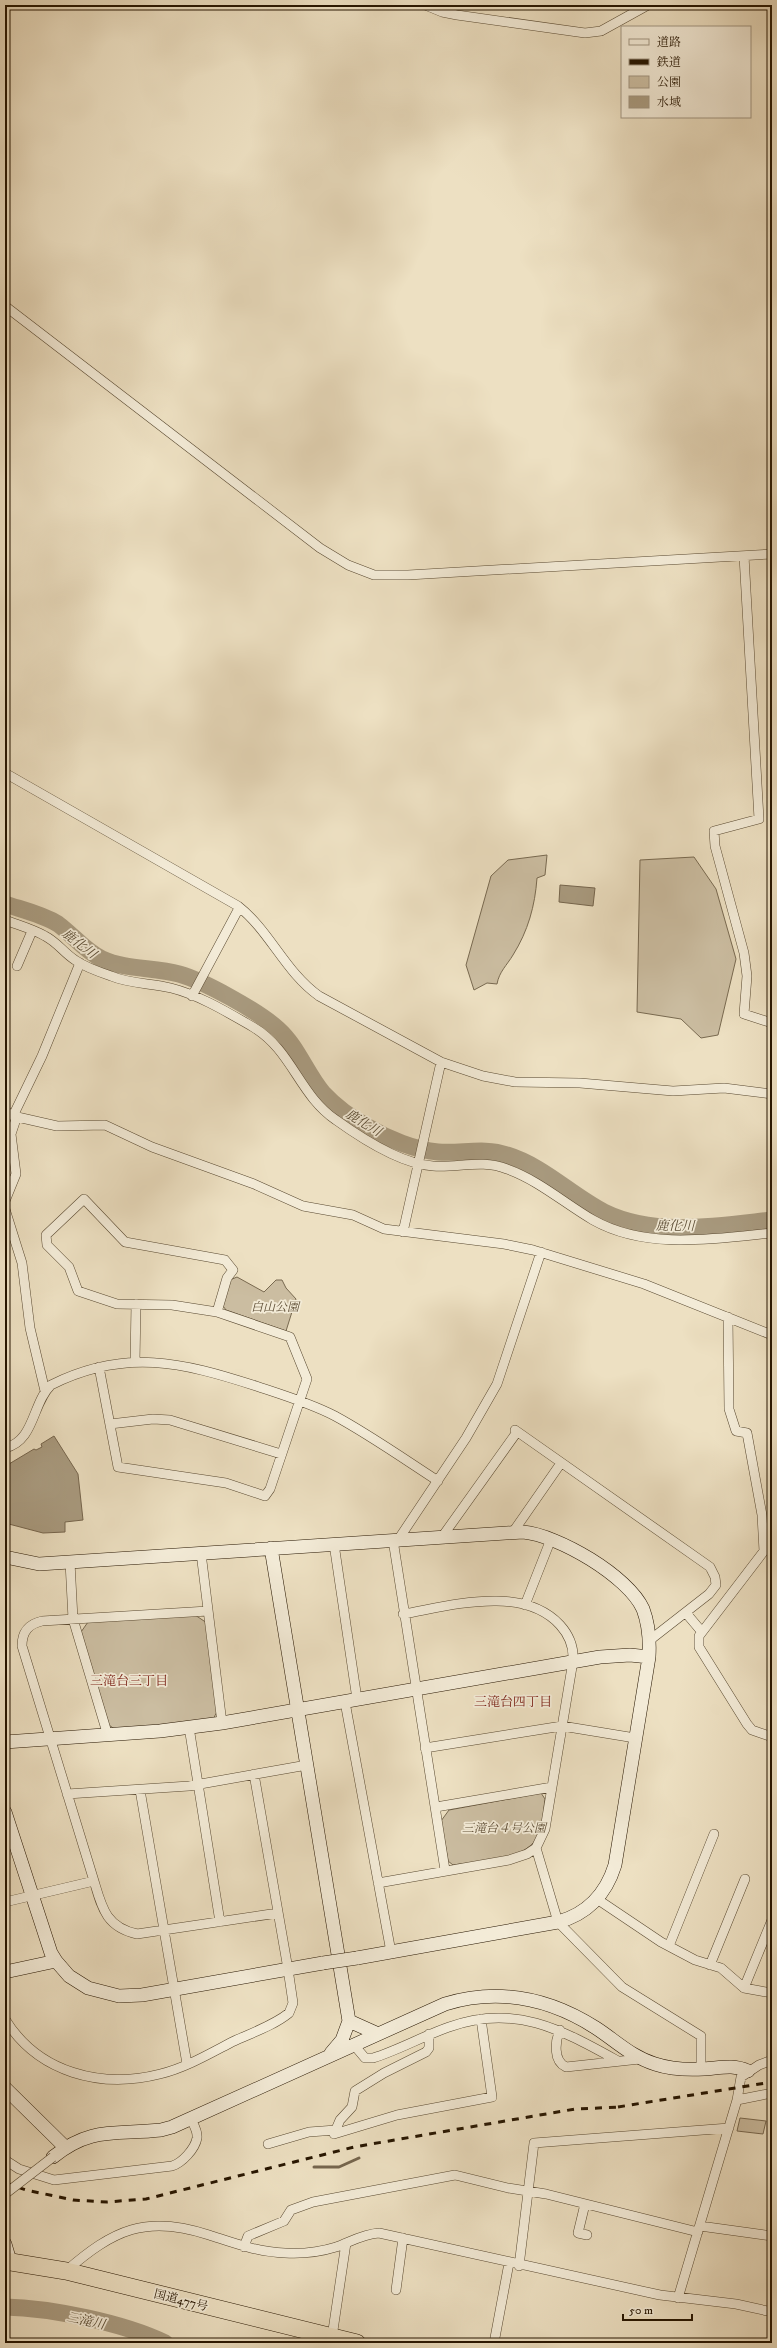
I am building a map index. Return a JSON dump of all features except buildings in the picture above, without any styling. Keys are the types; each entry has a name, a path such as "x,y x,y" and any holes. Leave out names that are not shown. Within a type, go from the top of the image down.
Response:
{"highway":[{"name":"国道477号","path":"7,2261 66,2271 357,2343"}],"street":[{"path":"425,5 457,16 585,33 601,31 648,5"},
{"path":"5,306 320,548 348,565 374,575 408,575 772,554"},
{"path":"744,556 759,819 714,831 715,846 744,953 747,976 744,1014 772,1023"},
{"path":"5,773 239,908 250,918 306,987 319,996 441,1062 483,1076 514,1082 580,1083 673,1091 734,1088 772,1094"},
{"path":"192,994 239,908"},
{"path":"5,920 54,941 80,963 126,982 171,988 192,994 269,1037 283,1052 314,1100 334,1119 357,1134 418,1164 444,1167 485,1164 506,1168 546,1189 594,1220 614,1229 656,1239 693,1239 772,1233"},
{"path":"17,966 32,931"},
{"path":"5,1201 16,1174 11,1134 15,1116 42,1056 80,963"},
{"path":"403,1232 441,1062"},
{"path":"5,1111 15,1116 57,1126 104,1125 152,1147 254,1184 303,1206 353,1215 380,1228 504,1244 541,1252 644,1284 772,1335"},
{"path":"99,1367 118,1467 226,1483 265,1496 270,1489 307,1379 290,1337 216,1312 172,1305 117,1304 78,1291 69,1266 47,1245 46,1235 84,1199 125,1242 225,1260 233,1270 227,1278 216,1312"},
{"path":"5,1209 22,1263 29,1321 45,1391"},
{"path":"445,1870 436,1807 403,1614 395,1540 438,1481 485,1409 497,1384 541,1252"},
{"path":"135,1362 136,1304"},
{"path":"728,1317 730,1409 736,1430 747,1433 762,1515 764,1551 699,1636 700,1647 746,1724 757,1732 772,1737"},
{"path":"5,1448 14,1444 26,1434 45,1391 51,1385 65,1378 99,1367 135,1362 162,1362 192,1366 299,1400 348,1424 438,1481"},
{"path":"110,1424 153,1419 170,1420 281,1454"},
{"path":"442,1537 516,1431 710,1567 715,1577 714,1590 650,1640"},
{"path":"513,1532 561,1463"},
{"path":"5,1557 39,1564 513,1532 535,1534 551,1539 615,1576 628,1588 642,1608 650,1640 649,1657 615,1865 609,1883 597,1899 582,1912 558,1922 136,1996 108,1995 78,1983 56,1961 51,1953 5,1812"},
{"path":"525,1606 551,1539"},
{"path":"334,1544 351,1701 378,1883 391,1952"},
{"path":"271,1548 349,2021 342,2040 327,2057"},
{"path":"201,1553 222,1723"},
{"path":"70,1562 73,1619 108,1736"},
{"path":"378,1883 513,1859 527,1854 536,1848 545,1829 574,1651 569,1636 554,1619 525,1606 503,1601 488,1601 403,1614"},
{"path":"208,1611 73,1619 35,1623 25,1630 22,1638 25,1659 94,1881 105,1913 110,1922 119,1928 137,1934 278,1913"},
{"path":"686,1613 702,1632"},
{"path":"5,1742 108,1736 189,1728 351,1701 573,1661 623,1656 649,1657"},
{"path":"425,1748 562,1726 636,1738"},
{"path":"189,1728 220,1922"},
{"path":"67,1794 140,1790 197,1784 307,1765"},
{"path":"6,2025 48,2062 69,2073 82,2076 144,2078 161,2074 187,2064 289,2013 293,2004 288,1969 254,1774"},
{"path":"436,1807 552,1787"},
{"path":"140,1790 187,2064"},
{"path":"669,1946 714,1834"},
{"path":"536,1848 558,1922 622,1987 700,2036 701,2069"},
{"path":"710,1965 745,1879"},
{"path":"5,1902 94,1881"},
{"path":"597,1899 660,1942 710,1965 721,1968 744,1988 772,1993"},
{"path":"744,1988 772,1920"},
{"path":"5,1972 56,1961"},
{"path":"5,2194 65,2147 89,2135 160,2130 191,2119 445,2004 463,1998 491,1995 513,1996 568,2012 596,2028 640,2059 667,2067 701,2069 737,2066 748,2071"},
{"path":"354,2045 361,2055 369,2058 428,2034 470,2020 509,2017 534,2021 560,2030 618,2061"},
{"path":"428,2034 429,2048 426,2052 384,2073 355,2091 352,2107 340,2120 334,2134 397,2115 492,2097 481,2019"},
{"path":"349,2021 378,2034"},
{"path":"560,2030 556,2043 559,2060 563,2066 570,2067 640,2059"},
{"path":"678,2298 737,2100 741,2077 748,2071 772,2060"},
{"path":"5,2088 65,2147"},
{"path":"737,2100 772,2093"},
{"path":"5,2160 19,2169 54,2180 172,2166 181,2162 197,2139 196,2131 191,2119"},
{"path":"519,2266 534,2143 729,2128"},
{"path":"268,2144 309,2132 336,2130"},
{"path":"244,2247 248,2236 284,2221 291,2210 313,2202 401,2184 455,2175 508,2188 529,2190 699,2229 772,2236"},
{"path":"585,2204 578,2233 587,2235"},
{"path":"66,2271 98,2244 122,2232 143,2226 163,2226 197,2232 244,2247 264,2251 300,2253 326,2249 369,2234 388,2234 519,2266 678,2298 736,2304 772,2312"},
{"path":"396,2290 403,2238"},
{"path":"332,2337 346,2243"},
{"path":"5,2244 7,2261"},
{"path":"494,2343 509,2263"}],"green space":[{"path":"547,855 545,875 537,878 535,898 523,937 511,959 501,972 497,984 487,983 474,990 466,965 491,876 508,860"},
{"path":"694,857 716,889 736,959 718,1035 701,1038 681,1019 637,1012 640,860"},
{"name":"白山公園","path":"237,1277 264,1292 276,1280 282,1280 286,1288 296,1299 286,1331 226,1310 223,1306 230,1280"},
{"path":"195,1615 207,1623 217,1712 213,1719 116,1730 109,1725 81,1632 88,1622"},
{"name":"三滝台４号公園","path":"541,1793 545,1799 542,1824 537,1838 530,1846 521,1852 499,1859 453,1865 448,1861 441,1821 449,1810"},
{"path":"740,2118 766,2121 763,2134 737,2131"}],"water":[{"path":"560,885 595,888 593,906 559,902"},
{"path":"54,1436 78,1474 83,1520 65,1522 65,1532 43,1533 5,1523 5,1464 9,1464 34,1449 36,1450 42,1447 41,1444"}],"waterway":[{"name":"鹿化川","path":"5,904 32,912 58,924 90,952 111,963 179,974 216,990 258,1014 285,1036 297,1052 317,1085 333,1103 356,1120 393,1140 429,1151 490,1151 507,1155 545,1173 604,1212 624,1220 644,1225 687,1228 772,1220"},
{"path":"314,2167 339,2167 359,2158"},
{"name":"三滝川","path":"5,2307 44,2310 87,2318 129,2329 165,2343"}],"railway":[{"path":"618,2107 772,2082"},
{"path":"5,2183 26,2190 73,2200 107,2202 146,2199 354,2147 575,2109 622,2107"}],"district":[{"name":"三滝台三丁目","path":"129,1680"},
{"name":"三滝台四丁目","path":"513,1701"}]}
